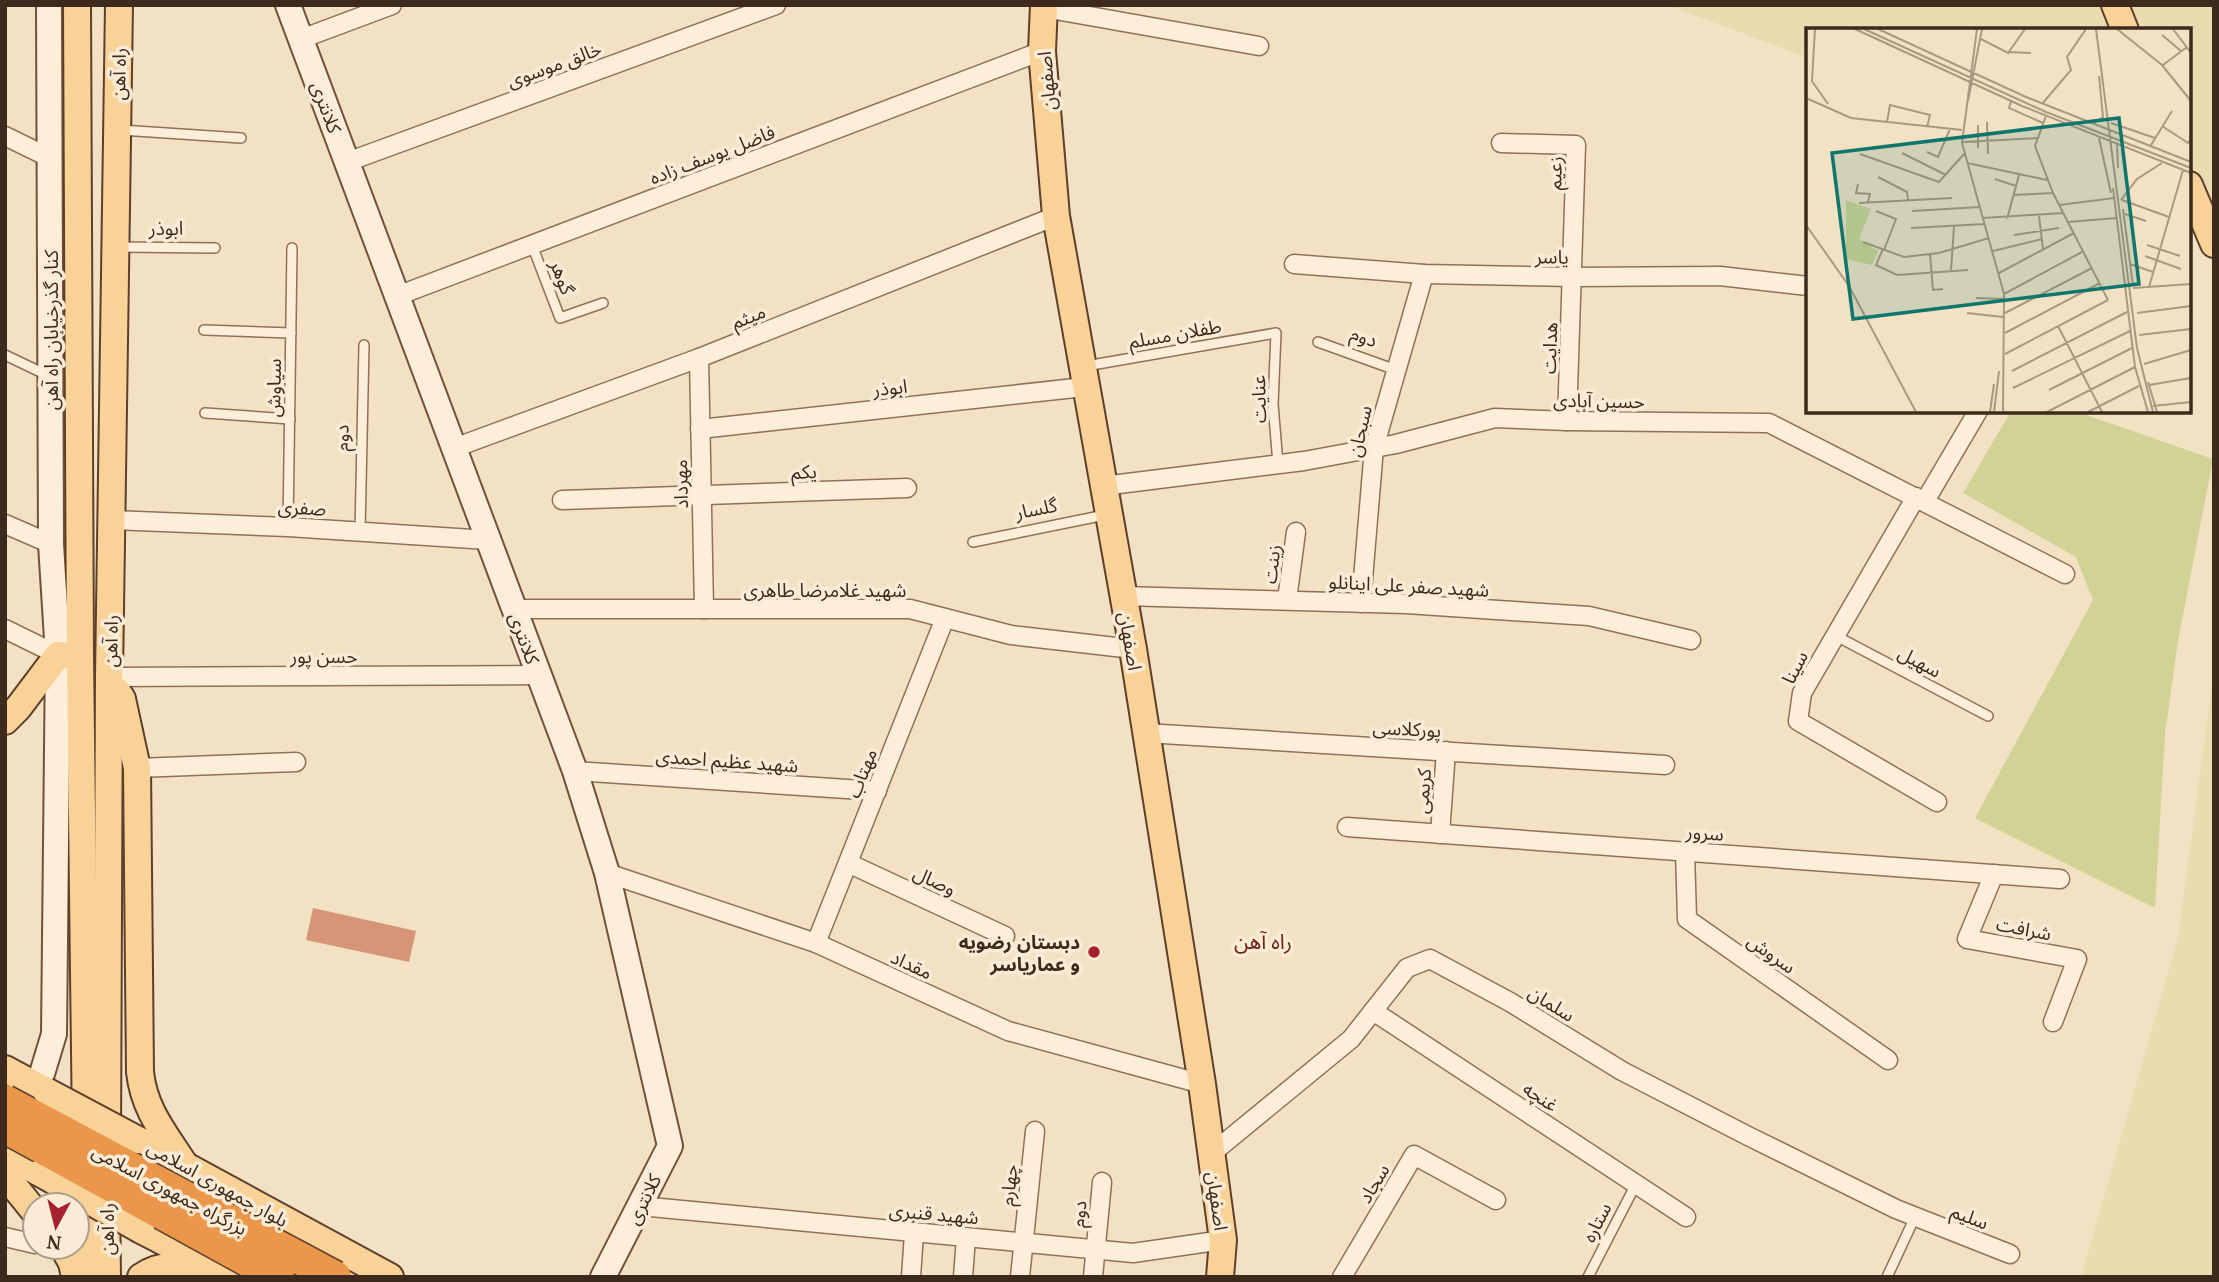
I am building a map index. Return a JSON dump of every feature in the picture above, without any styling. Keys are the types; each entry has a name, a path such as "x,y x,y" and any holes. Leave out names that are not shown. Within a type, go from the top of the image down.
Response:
{"highway":[{"name":"بزرگراه جمهوری اسلامی","path":"5,1101 335,1277"},
{"name":"بزرگراه جمهوری اسلامی","path":"5,1127 278,1277"}],"main road":[{"name":"راه آهن","path":"77,5 69,656 88,1277"},
{"name":"راه آهن","path":"107,1277 109,677 119,5"},
{"path":"2115,5 2124,28"},
{"name":"اصفهان","path":"1044,7 1042,51 1056,216 1133,649 1202,1084 1223,1240 1220,1277"},
{"path":"2191,190 2214,244"},
{"path":"5,721 69,656"},
{"path":"109,677 122,699 137,768 140,1072 148,1107 186,1167"},
{"name":"بلوار جمهوری اسلامی","path":"5,1069 390,1277"},
{"path":"5,1154 232,1277"},
{"path":"5,1175 21,1195"},
{"path":"66,1261 75,1277"},
{"path":"141,1277 163,1266 180,1265 218,1277"}],"street":[{"name":"کنار گذرخیابان راه آهن","path":"42,1089 54,1034 69,656 51,544 49,5"},
{"name":"کلانتری","path":"288,5 575,771 607,873 670,1146 603,1277"},
{"path":"301,39 392,5"},
{"name":"خالق موسوی","path":"347,162 776,5"},
{"path":"1044,7 1259,46"},
{"name":"فاضل یوسف زاده","path":"397,296 1042,51"},
{"path":"5,136 50,158"},
{"name":"زعیم","path":"1501,143 1576,145 1572,277"},
{"name":"میثم","path":"454,447 699,358 1056,216"},
{"name":"یاسر","path":"1294,264 1424,274 1720,276 1806,286"},
{"name":"سبحان","path":"1361,603 1374,448 1424,274"},
{"name":"هدایت","path":"1567,421 1572,277"},
{"name":"مهرداد","path":"699,358 704,609"},
{"name":"ابوذر","path":"701,429 1083,377"},
{"path":"1921,499 1977,413"},
{"name":"حسین آبادی","path":"1102,486 1278,464 1374,448 1495,418 1769,423 2065,574"},
{"name":"یکم","path":"702,496 907,488"},
{"path":"562,500 702,496"},
{"name":"سینا","path":"1921,499 1802,693 1798,721 1937,802"},
{"name":"صفری","path":"113,520 288,527 488,540"},
{"path":"5,524 51,544"},
{"name":"زینت","path":"1287,600 1296,532"},
{"name":"شهید صفر علی اینانلو","path":"1123,596 1361,603 1589,616 1691,640"},
{"name":"شهید غلامرضا طاهری","path":"514,609 910,609 1011,635 1133,649"},
{"name":"مهتاب","path":"816,943 945,618"},
{"path":"5,629 69,656"},
{"name":"حسن پور","path":"109,677 539,675"},
{"name":"پورکلاسی","path":"1146,733 1665,765"},
{"name":"کریمی","path":"1440,834 1446,751"},
{"path":"137,768 296,762"},
{"name":"شهید عظیم احمدی","path":"575,771 877,791"},
{"name":"سرور","path":"1348,827 2060,879"},
{"name":"سروش","path":"1685,851 1687,919 1888,1060"},
{"name":"وصال","path":"848,863 1005,936"},
{"name":"مقداد","path":"607,873 816,943 1008,1031 1202,1084"},
{"name":"شرافت","path":"1994,874 1967,939 2077,960 2053,1022"},
{"name":"سلمان","path":"1211,1154 1351,1039 1407,968 1430,959 1510,1002 1622,1071 1915,1217"},
{"name":"غنچه","path":"1373,1011 1686,1217"},
{"name":"چهارم","path":"1020,1277 1035,1131"},
{"name":"سجاد","path":"1348,1275 1414,1155 1496,1199"},
{"name":"دوم","path":"1096,1250 1102,1182"},
{"name":"شهید قنبری","path":"640,1206 1133,1254 1223,1240"},
{"name":"سلیم","path":"1915,1217 2010,1254"},
{"path":"911,1277 914,1233"},
{"path":"963,1277 966,1238"},
{"path":"1093,1277 1096,1250"}],"lane":[{"path":"117,130 241,138"},
{"name":"گوهر","path":"532,245 560,318 603,303"},
{"name":"ابوذر","path":"117,247 215,248"},
{"name":"سیاوش","path":"288,527 292,248"},
{"path":"204,330 291,333"},
{"name":"طفلان مسلم","path":"1083,377 1276,333"},
{"name":"عنایت","path":"1276,333 1273,404 1278,464"},
{"name":"دوم","path":"1318,342 1396,369"},
{"name":"دوم","path":"360,532 364,345"},
{"path":"5,355 50,377"},
{"path":"205,413 290,419"},
{"name":"گلسار","path":"973,542 1108,515"},
{"name":"سهیل","path":"1836,636 1988,716"},
{"name":"ستاره","path":"1588,1277 1636,1184"},
{"path":"1887,1277 1915,1217"}],"shaded area":[{"path":"1668,5 2214,5 2214,212 2191,204 2191,28 1806,28 1806,57"},
{"path":"2214,670 2214,1277 2081,1277 2178,938"}],"green space":[{"path":"2010,413 2081,413 2213,459 2178,641 2165,734 2155,908 1975,818 2093,600 2076,557 1963,493"}],"building":[{"path":"313,908 416,931 409,962 306,940"}],"place":[{"name":"دبستان رضویه و عماریاسر","path":"1094,952"}],"district":[{"name":"راه آهن","path":"1263,941"}]}
